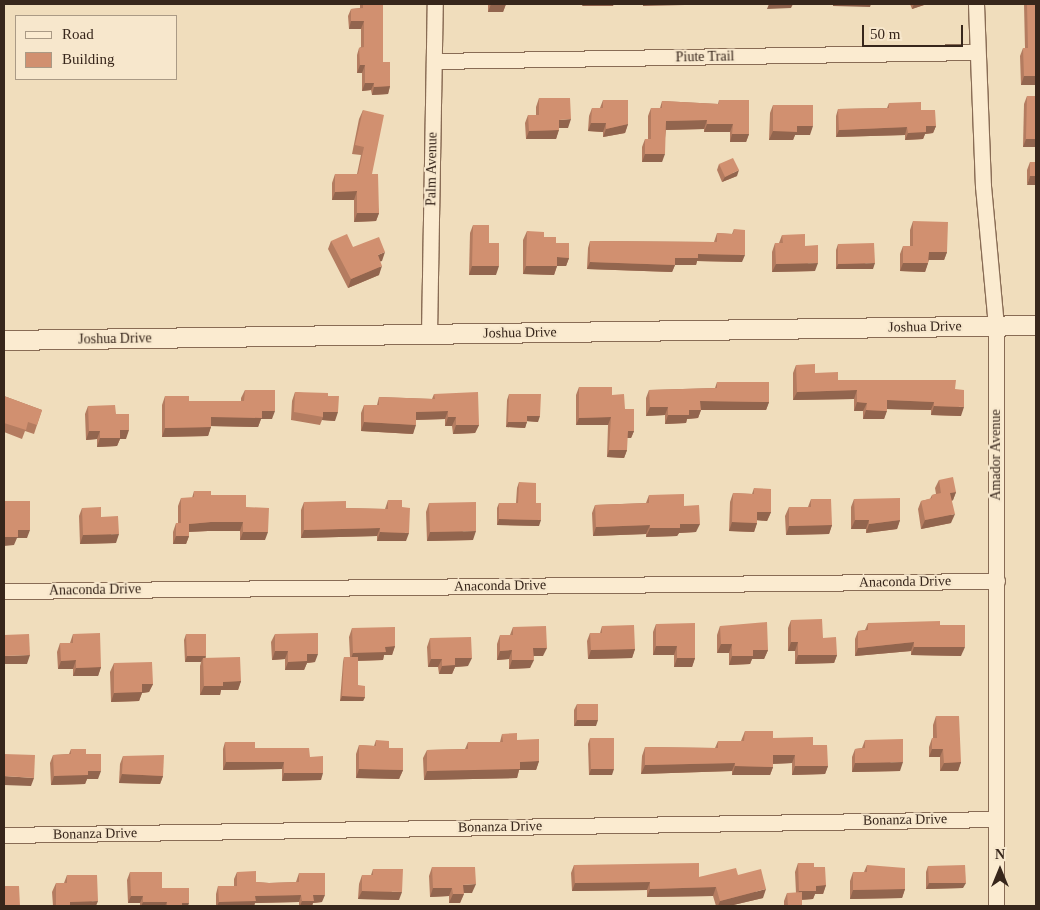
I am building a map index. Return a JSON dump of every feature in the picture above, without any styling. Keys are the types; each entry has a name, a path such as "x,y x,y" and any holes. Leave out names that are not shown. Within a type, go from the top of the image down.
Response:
{"street":[{"name":"Palm Avenue","path":"429,334 435,4"},
{"name":"Amador Avenue","path":"976,4 976,52 983,186 996,326 996,906"},
{"name":"Piute Trail","path":"434,62 976,52"},
{"name":"Joshua Drive","path":"4,340 1036,325"},
{"name":"Anaconda Drive","path":"4,591 997,581"},
{"name":"Bonanza Drive","path":"4,835 996,819"}],"building":[{"path":"363,4 383,4 383,62 390,62 390,86 374,87 374,83 365,83 365,65 360,65 359,48 364,47 364,21 351,21 351,9 363,8"},
{"path":"1027,4 1036,4 1036,76 1024,76 1023,48 1028,48"},
{"path":"1027,96 1036,96 1036,139 1026,139"},
{"path":"539,98 570,98 571,119 559,120 559,130 529,131 528,115 539,115"},
{"path":"603,100 628,100 628,124 606,129 606,123 591,123 592,108 603,108"},
{"path":"719,100 749,100 749,134 732,134 733,124 707,124 707,120 666,121 665,154 645,154 645,139 651,139 651,108 662,108 662,101 719,104"},
{"path":"921,102 921,110 935,110 936,126 926,126 926,132 908,133 907,127 839,130 838,109 889,108 889,103"},
{"path":"773,105 813,105 813,126 797,126 797,132 773,131"},
{"path":"363,110 384,115 372,174 378,174 379,213 357,213 357,191 335,192 335,174 358,174 364,147 355,145"},
{"path":"733,158 739,170 725,177 719,164"},
{"path":"1030,162 1036,162 1036,176 1030,176"},
{"path":"913,221 948,222 947,252 929,252 928,263 903,263 903,246 913,246"},
{"path":"473,225 489,225 489,243 499,243 499,266 472,266"},
{"path":"734,229 745,230 745,255 698,254 698,258 675,258 675,265 590,262 590,241 717,242 717,233 733,234"},
{"path":"527,231 544,232 544,237 556,237 556,243 569,243 569,258 557,257 557,266 526,266"},
{"path":"347,234 353,247 379,237 385,252 378,255 382,266 351,279 331,241"},
{"path":"805,234 805,246 818,245 818,263 776,264 775,243 783,243 782,235"},
{"path":"874,243 875,263 838,264 838,244"},
{"path":"815,364 815,373 838,372 838,380 956,380 955,389 964,390 964,407 934,406 934,402 887,400 887,411 866,410 867,403 857,402 857,390 797,392 796,365"},
{"path":"717,382 769,382 769,402 700,401 701,410 689,410 689,415 668,415 668,407 650,407 649,390 717,388"},
{"path":"579,387 612,387 612,395 624,394 625,409 634,409 634,431 628,431 627,450 609,450 611,417 579,418"},
{"path":"245,390 275,390 275,411 262,411 262,418 211,417 211,427 165,428 165,396 189,396 189,401 244,401"},
{"path":"295,392 328,393 328,396 339,396 338,412 323,412 323,417 294,412"},
{"path":"478,392 479,425 456,425 456,417 448,417 448,411 416,412 416,425 364,422 364,405 379,405 379,397 435,399 434,394"},
{"path":"509,394 541,394 540,416 527,416 527,422 508,422"},
{"path":"4,396 42,410 37,425 28,422 26,430 4,423"},
{"path":"115,405 116,414 129,414 129,430 120,430 120,438 100,438 100,431 89,431 88,406"},
{"path":"953,477 956,492 950,493 955,514 925,520 921,501 941,493 939,480"},
{"path":"519,482 536,483 536,503 541,503 541,520 499,519 499,503 518,503"},
{"path":"754,488 771,489 771,512 757,512 757,523 732,522 733,493 754,494"},
{"path":"194,491 211,491 211,495 246,495 246,507 269,508 268,532 243,532 243,522 211,522 189,524 189,536 176,536 176,523 181,523 181,498 194,497"},
{"path":"684,494 684,506 699,505 700,524 680,524 680,528 650,528 650,525 596,527 595,505 649,503 649,495"},
{"path":"900,498 900,520 869,524 869,520 855,520 854,499"},
{"path":"811,499 831,499 832,525 789,526 789,507 811,507"},
{"path":"388,500 402,500 402,507 410,508 409,533 380,532 380,528 304,530 304,502 346,501 346,508 388,509"},
{"path":"4,501 30,501 30,530 18,530 18,537 4,537"},
{"path":"476,502 476,531 430,532 429,503"},
{"path":"101,507 101,517 118,516 119,534 83,535 82,508"},
{"path":"822,619 823,638 836,637 837,655 798,655 798,642 791,642 791,620"},
{"path":"940,621 940,625 965,625 965,647 914,647 914,642 858,648 858,631 868,630 868,623"},
{"path":"767,622 768,650 753,650 753,656 732,656 732,644 721,644 720,626"},
{"path":"695,623 695,658 677,658 677,646 656,646 656,624"},
{"path":"634,625 635,649 591,650 590,633 602,633 602,626"},
{"path":"546,626 547,648 533,648 534,660 512,660 512,650 500,651 500,635 513,635 513,627"},
{"path":"395,627 395,646 385,647 386,652 353,653 352,628"},
{"path":"100,633 101,667 76,668 76,660 61,661 60,643 73,643 73,634"},
{"path":"318,633 318,654 307,654 307,661 288,662 288,651 275,651 275,634"},
{"path":"29,634 30,655 4,656 4,635"},
{"path":"186,634 206,634 206,656 187,656"},
{"path":"471,637 472,658 455,658 455,665 442,666 442,659 431,659 430,638"},
{"path":"240,657 241,681 223,682 223,686 204,686 203,658"},
{"path":"344,657 358,657 358,685 365,686 365,697 342,696"},
{"path":"152,662 153,684 142,684 142,692 114,693 114,663"},
{"path":"577,704 598,704 598,720 577,720"},
{"path":"936,716 959,716 961,762 944,763 943,749 932,749 932,738 937,738"},
{"path":"745,731 773,731 773,738 813,737 813,745 827,745 828,766 795,766 795,755 773,755 773,767 735,766 735,763 645,765 645,747 718,748 718,741 744,741"},
{"path":"517,733 517,740 539,739 539,761 520,762 520,769 427,771 427,750 468,749 468,742 503,742 502,734"},
{"path":"590,738 614,738 614,769 591,769"},
{"path":"903,739 903,762 855,763 855,749 865,748 865,740"},
{"path":"376,740 389,741 389,748 403,748 403,770 359,769 359,745 376,746"},
{"path":"225,742 255,742 255,748 309,748 310,757 323,756 323,773 284,773 284,762 226,762"},
{"path":"71,749 86,749 86,754 101,754 101,771 88,771 88,775 54,776 53,755 71,754"},
{"path":"4,754 35,755 34,778 4,776"},
{"path":"164,755 163,776 122,774 123,756"},
{"path":"699,863 699,877 736,868 738,875 761,869 766,889 720,901 716,887 650,889 650,882 575,883 574,865"},
{"path":"798,863 814,863 814,867 825,867 826,885 816,886 816,891 799,891"},
{"path":"867,865 905,868 905,889 853,890 853,872 867,872"},
{"path":"965,865 966,883 929,883 928,866"},
{"path":"432,867 475,867 476,884 463,885 464,894 453,894 452,888 433,888"},
{"path":"373,869 403,869 402,892 362,891 362,875 373,875"},
{"path":"256,871 256,882 269,883 299,882 299,873 325,873 325,895 313,895 314,901 302,901 301,895 255,896 256,901 219,902 218,886 237,886 237,872"},
{"path":"130,872 162,872 162,888 189,888 189,903 182,903 182,906 167,906 167,902 143,902 143,896 131,896"},
{"path":"4,875 5,886 19,886 20,906 4,906"},
{"path":"67,875 97,875 98,901 70,902 70,906 56,906 56,883 67,883"},
{"path":"802,892 802,906 788,906 787,893"}]}
